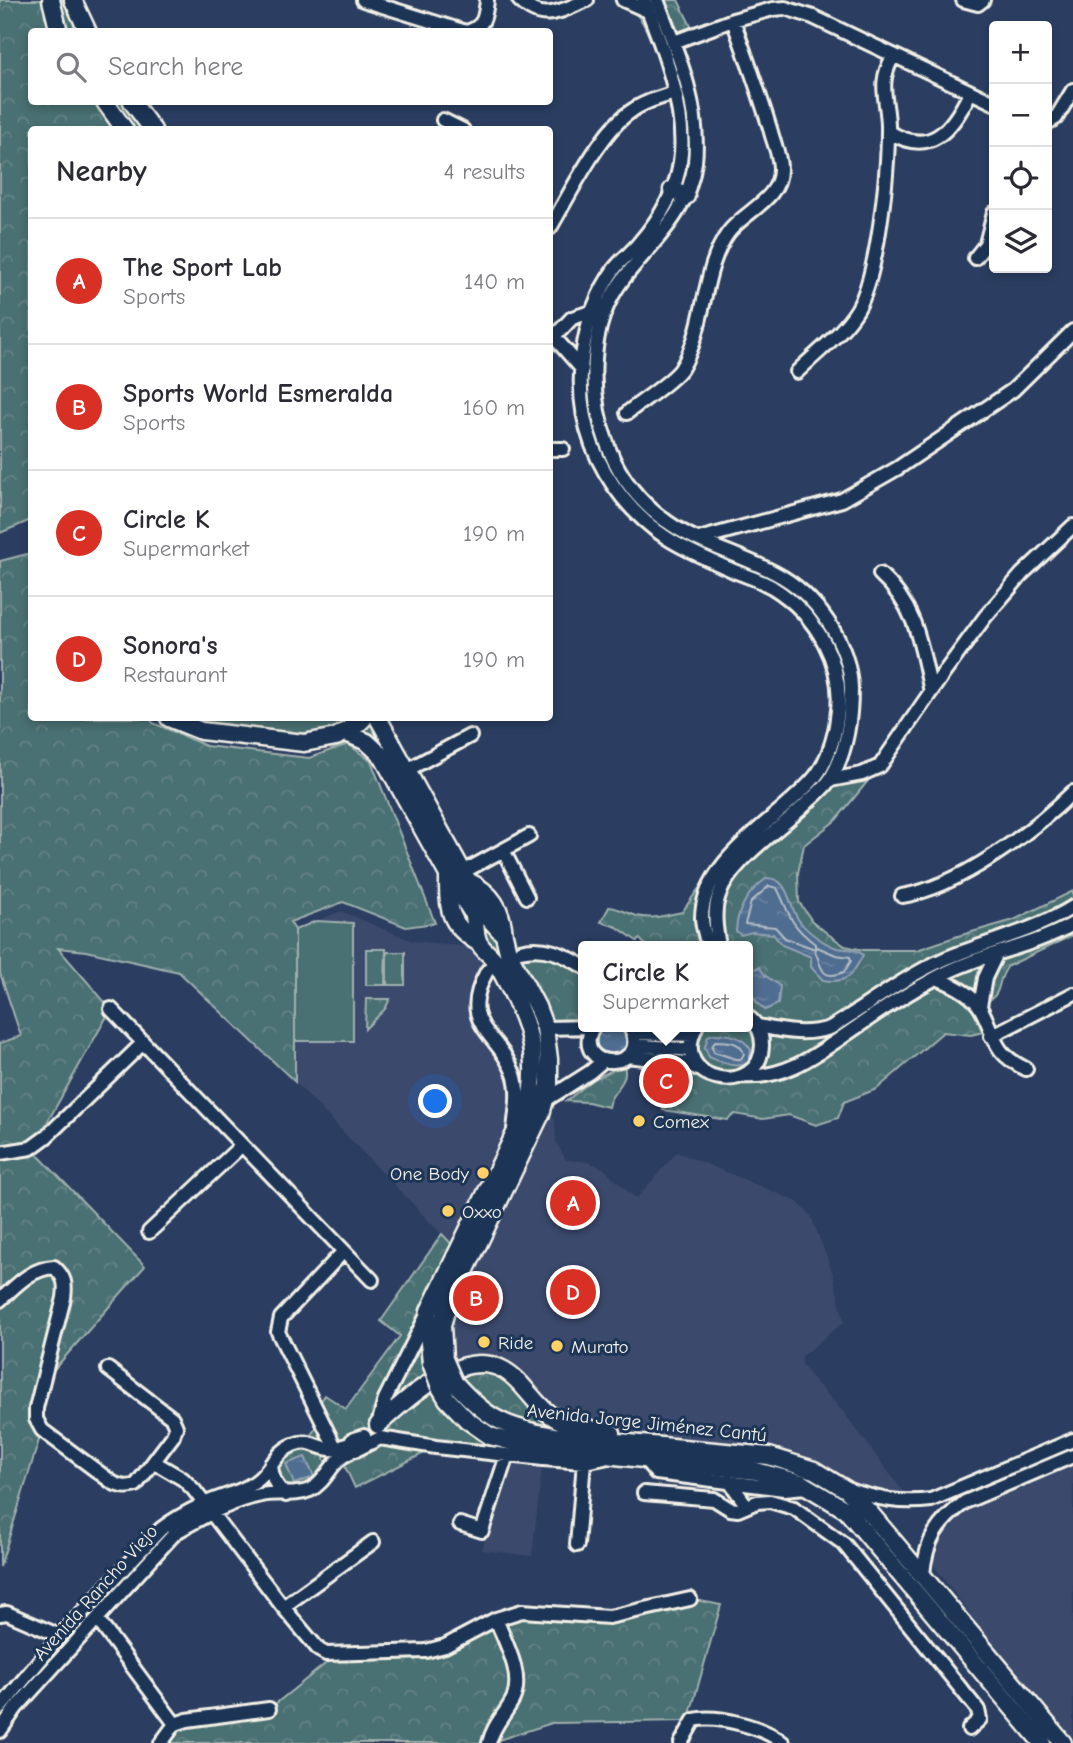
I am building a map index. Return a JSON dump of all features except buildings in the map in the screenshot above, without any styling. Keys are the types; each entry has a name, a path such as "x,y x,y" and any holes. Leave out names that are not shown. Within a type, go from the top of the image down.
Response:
{"main road":[{"path":"51,0 58,28"},
{"path":"73,0 86,28"},
{"path":"107,105 122,126"},
{"path":"134,105 150,126"},
{"path":"175,721 201,731 304,743 324,741 346,733 360,721"},
{"path":"187,721 201,731"},
{"path":"380,721 407,770 478,914 479,943"},
{"path":"346,733 367,742 382,756 460,876"},
{"name":"Avenida Jorge Jiménez Cantú","path":"438,1361 446,1311 545,1100 549,1059 545,1028 537,1007 503,958 455,925 448,900 460,876 483,889 495,901 503,920 503,958 530,1035 534,1085 529,1104 429,1311 427,1323 438,1361 447,1385 447,1399 467,1420 490,1436 531,1447 755,1471 808,1487 847,1511 1042,1743"},
{"path":"478,914 504,934"},
{"path":"378,1431 425,1384 462,1368 481,1364 504,1370 552,1416 561,1420 669,1446"},
{"name":"Avenida Jorge Jiménez Cantú","path":"447,1385 486,1413 510,1426 554,1436 769,1456 814,1470 847,1490 870,1513 1063,1743"}],"street":[{"path":"363,0 454,28"},
{"path":"477,28 485,21 487,0"},
{"path":"519,0 537,13 548,14 559,13 587,0"},
{"path":"623,0 646,6 675,93 681,122 679,193 671,225 611,296 601,318 594,398 601,427 625,480 642,501 665,521 776,573 818,609 835,632 845,655 851,684 851,712 847,737 830,780 733,872 719,895 715,920 718,941"},
{"path":"657,0 674,42 689,91 696,130 695,164 679,193 604,284 591,312 582,369 582,402 586,425 592,446 620,496 641,519 669,539 770,586 794,604 815,627 827,646 836,673 838,716 833,738 817,775 787,806 734,852 718,872 707,891 702,918 707,941"},
{"path":"963,0 978,4 984,0"},
{"path":"674,42 733,20 785,8 813,17 989,101"},
{"path":"627,413 679,371 699,330 714,261 721,244 730,230 774,191 779,181 779,159 733,20"},
{"path":"797,372 857,310 868,284 881,207 888,131 883,99 888,65 893,57"},
{"path":"1052,120 1056,118 1073,90"},
{"path":"553,223 611,127 645,103 675,93"},
{"path":"888,131 905,141 923,144 940,134 961,111 970,93"},
{"path":"443,120 455,126"},
{"path":"975,258 986,244 989,232"},
{"path":"553,336 572,318 591,312"},
{"path":"699,539 842,500 898,468 1013,390 1073,331"},
{"path":"553,338 582,369"},
{"path":"817,775 830,780 862,774 880,766 985,617 1022,574 1073,526"},
{"path":"880,574 895,588 910,611 920,641 931,692"},
{"path":"407,770 470,736"},
{"path":"902,896 935,887 964,873 1013,842 1073,792"},
{"path":"460,876 529,836"},
{"path":"503,850 527,897"},
{"path":"753,1020 798,1034 830,1028 929,967 957,954 1026,931 1073,907"},
{"path":"631,1040 686,1054 700,1070 720,1078 759,1078 779,1073 823,1052 936,978 1032,943 1073,924"},
{"path":"514,1136 517,1092 514,1075 479,1020 476,1006 478,988 503,958 530,948 559,953 578,964"},
{"path":"980,1006 985,978 996,955"},
{"path":"936,978 958,987 980,1006 999,1050 1010,1061 1026,1069"},
{"path":"991,1036 1073,994"},
{"path":"111,1009 372,1280"},
{"path":"742,1076 752,1069 762,1048 753,1024"},
{"path":"545,1028 578,1027"},
{"path":"591,1032 589,1044 596,1056 603,1060 618,1061 631,1040"},
{"path":"686,1054 691,1033"},
{"path":"631,1040 650,1046 691,1033"},
{"path":"0,1153 32,1149 143,1043"},
{"path":"545,1100 590,1072 603,1060"},
{"path":"149,1232 242,1145"},
{"path":"343,1252 281,1318 278,1332 321,1421 350,1446"},
{"path":"0,1300 27,1275 41,1268 54,1268 64,1276 64,1298 42,1383 36,1419 42,1430 120,1487 136,1485 173,1436 176,1427 172,1418 108,1369"},
{"path":"429,1311 385,1399 378,1431 507,1455 584,1462 608,1457"},
{"name":"Avenida Rancho Viejo","path":"0,1731 16,1708 176,1532 207,1509 258,1480 280,1452 303,1442 321,1421"},
{"name":"Avenida Rancho Viejo","path":"0,1708 60,1636 161,1529 174,1519 257,1496 311,1489 321,1482 350,1446 378,1431"},
{"path":"847,1490 886,1501 931,1500 1073,1440"},
{"path":"303,1442 321,1447 326,1454 328,1471"},
{"path":"321,1447 350,1446"},
{"path":"460,1524 482,1531 507,1455"},
{"path":"923,1574 925,1553 934,1532 950,1513 964,1502 1073,1456"},
{"path":"646,1461 656,1474 744,1482 784,1489 808,1487"},
{"path":"154,1462 183,1479 283,1607 319,1650 326,1654 335,1656 426,1651 445,1646 496,1619 523,1611 609,1618 690,1599"},
{"path":"577,1545 584,1462"},
{"path":"271,1464 271,1476 276,1487 286,1494"},
{"path":"729,1481 752,1504"},
{"path":"744,1482 752,1504"},
{"path":"643,1493 714,1499 730,1509 738,1510 770,1501 794,1508 844,1544 978,1710 980,1719 970,1729"},
{"path":"283,1607 373,1542"},
{"path":"96,1597 108,1606"},
{"path":"0,1614 13,1616 60,1636"},
{"path":"97,1619 175,1724"},
{"path":"489,1743 493,1729 512,1700 516,1688 514,1670 496,1619"},
{"path":"45,1654 56,1663"},
{"path":"161,1743 175,1724 187,1720 269,1709"},
{"path":"681,1743 694,1720 706,1718 764,1731 783,1743"}],"shaded area":[{"path":"341,911 412,941 483,948 489,954 487,971 476,1006 514,1075 514,1136 458,1251 295,1082 295,930"},
{"path":"541,1114 555,1119 556,1142 566,1160 589,1162 603,1168 636,1199 677,1152 796,1201 811,1216 833,1274 844,1322 802,1356 802,1364 844,1413 911,1502 886,1501 814,1470 669,1446 574,1424 444,1359 442,1325"},
{"path":"512,1456 543,1459 532,1556 482,1550"},
{"path":"1073,1461 1073,1738 991,1642 933,1561 941,1535 950,1522 964,1510 986,1497"}],"green space":[{"path":"0,0 73,0 87,28 28,28 28,105 134,105 151,126 28,126 28,521 0,533"},
{"path":"616,0 678,0 695,34 654,49 641,20"},
{"path":"28,554 28,721 152,721 206,746 309,758 348,744 371,761 435,923 406,927 343,902 290,922 295,930 295,1082 179,972 86,951 58,948 111,1009 32,1149 145,1266 42,1383 42,1430 0,1567 0,1043 21,1036 0,973 0,561"},
{"path":"185,721 380,721 407,770 352,734 304,743"},
{"path":"880,766 836,820 804,845 798,873 799,902 812,921 845,946 864,950 917,950 1014,920 1073,891 1073,935 1008,966 994,997 980,1006 991,1036 983,1032 971,1035 943,1032 877,1089 844,1102 838,1118 816,1125 789,1115 763,1119 735,1114 727,1120 663,1110 673,1093 681,1065 693,1060 696,1032 753,1032 753,941 718,941 715,920 733,872 830,780"},
{"path":"734,852 707,891 708,941 637,941 617,927 601,922 609,907 643,917 660,917 682,912 714,867"},
{"path":"490,919 508,952 495,959 476,926"},
{"path":"316,921 353,923 353,1041 295,1041 295,930"},
{"path":"530,948 578,965 578,1027 545,1028 517,970 520,951"},
{"path":"366,949 386,949 385,985 366,985"},
{"path":"387,952 405,952 405,985 387,985"},
{"path":"366,999 390,999 385,1009 365,1029"},
{"path":"622,1059 625,1075 608,1107 588,1102 566,1101 594,1079 615,1069 618,1061"},
{"path":"442,1234 458,1251 429,1311 440,1387 490,1436 608,1457 436,1447 355,1488 341,1458 380,1438 376,1430 321,1448 328,1471 321,1482 265,1494 176,1532 0,1731 0,1708 151,1538 249,1486 310,1436 321,1421 315,1409 325,1395 346,1409 400,1336 381,1321"},
{"path":"493,1366 561,1420 669,1446 530,1432 454,1382 462,1368"},
{"path":"690,1599 721,1605 688,1721 552,1723 489,1743 153,1743 175,1724 269,1709 335,1656 426,1651 511,1613 593,1617"}],"water":[{"path":"767,878 781,883 804,927 832,946 854,950 863,955 848,977 838,981 823,980 811,967 811,957 782,945 773,934 752,932 741,935 736,931 745,901"},
{"path":"759,967 780,986 778,1004 765,1010 756,1002 753,997 753,970"},
{"path":"594,1032 631,1032 625,1058 596,1056"},
{"path":"730,1035 744,1041 751,1050 749,1062 734,1065 709,1057 705,1047 708,1036"},
{"path":"305,1457 314,1477 294,1484 286,1464"}],"place":[{"name":"Circle K","path":"666,1081"},
{"name":"Comex","path":"639,1121"},
{"name":"One Body","path":"483,1173"},
{"name":"The Sport Lab","path":"573,1203"},
{"name":"Oxxo","path":"448,1211"},
{"name":"Sonora's","path":"573,1292"},
{"name":"Sports World Esmeralda","path":"476,1298"},
{"name":"Ride","path":"484,1342"},
{"name":"Murato","path":"557,1346"}]}
